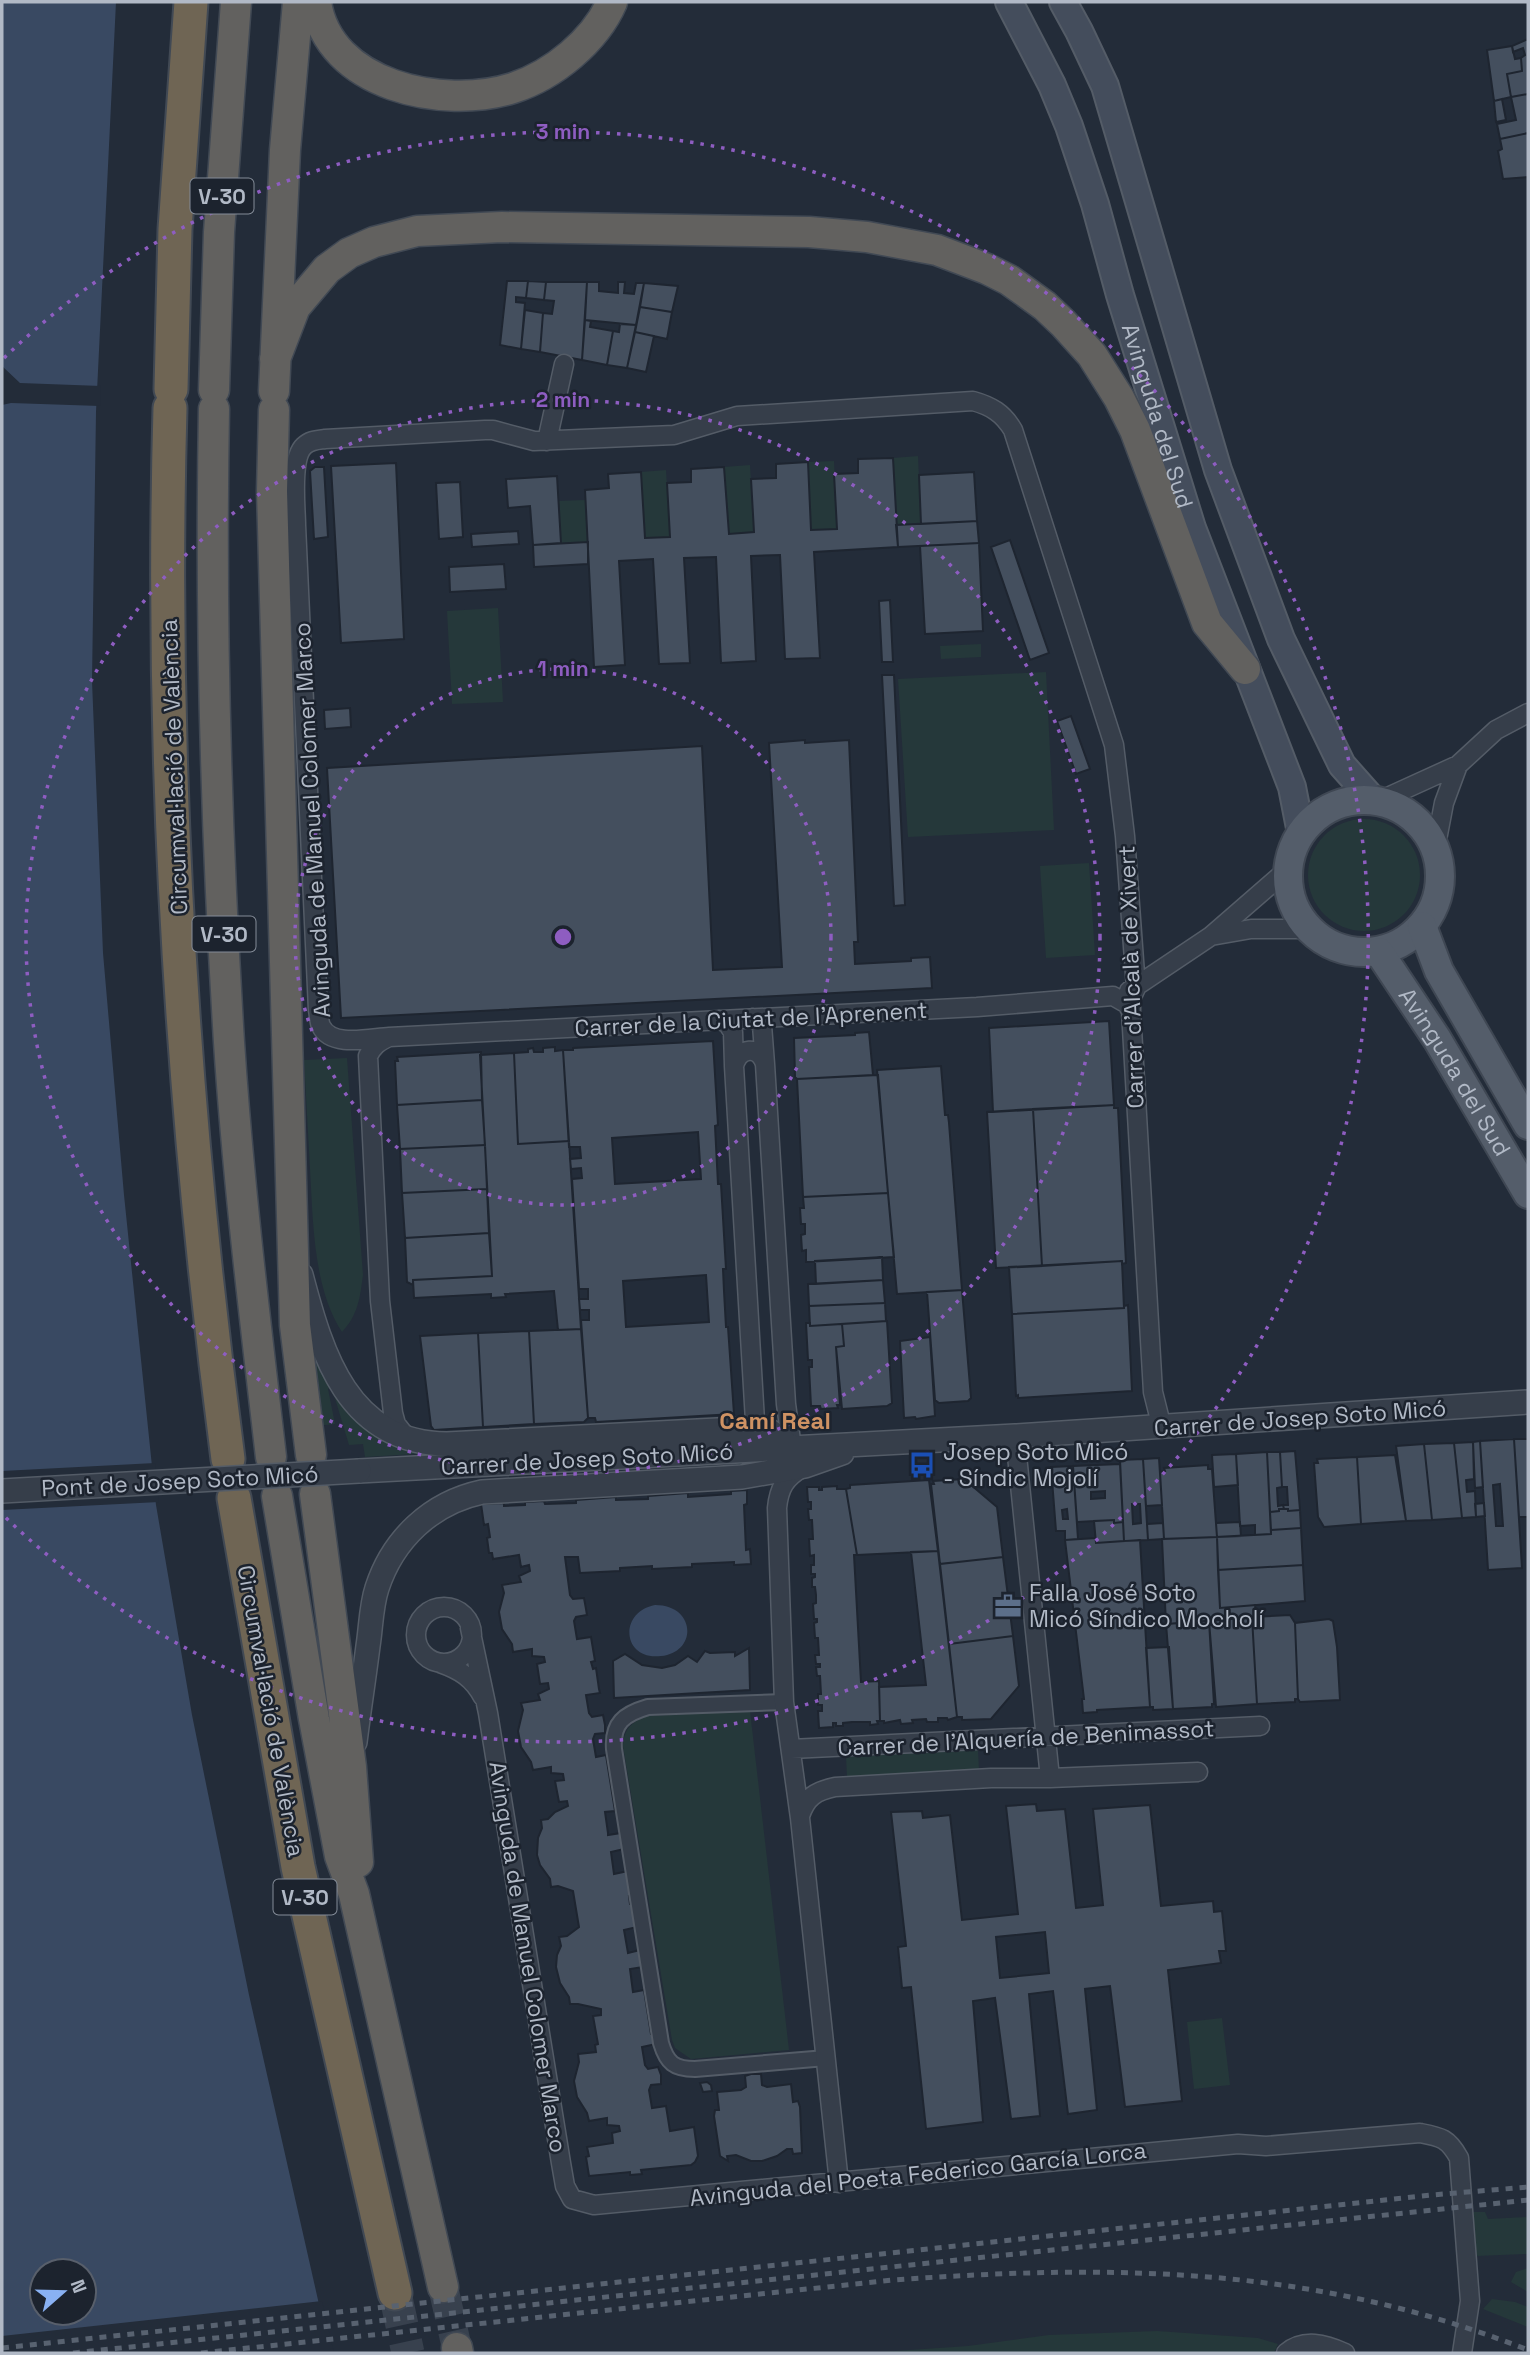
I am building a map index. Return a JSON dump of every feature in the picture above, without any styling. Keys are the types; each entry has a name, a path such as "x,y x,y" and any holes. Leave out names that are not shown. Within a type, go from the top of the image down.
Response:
{"highway":[{"name":"Circumval·lació de València","path":"191,2 175,229 167,490 171,798 184,1034 209,1314 228,1459"},
{"name":"Circumval·lació de València","path":"236,2 219,232 214,399 216,794 229,1045 271,1457"},
{"path":"298,2 285,150 272,491 295,1325 311,1455"},
{"path":"316,2 318,20 331,44 354,65 384,82 425,95 470,96 512,88 550,71 583,45 612,2"},
{"path":"275,359 295,307 327,269 349,253 374,242 417,231 502,227 809,232 867,237 937,250 987,269 1009,281 1045,306 1092,355 1135,430 1207,623 1245,669"},
{"path":"315,1494 351,1767 358,1861 354,1894"},
{"name":"Circumval·lació de València","path":"277,1496 340,1856 354,1894 443,2287"},
{"name":"Circumval·lació de València","path":"234,1498 298,1867 395,2293"}],"main road":[{"name":"Avinguda del Sud","path":"1009,2 1052,85 1069,126 1192,528 1292,787 1301,833"},
{"name":"Avinguda del Sud","path":"1063,2 1105,86 1218,470 1281,639 1342,765 1376,801"},
{"path":"1358,800 1376,801 1397,807 1413,818 1426,833 1435,850 1440,870 1439,890 1433,909 1422,926 1403,943 1380,951 1348,952 1320,939 1308,929 1292,902 1287,870 1290,855 1301,833 1316,817 1328,808 1358,800"},
{"name":"Avinguda del Sud","path":"1422,926 1439,971 1528,1125"},
{"name":"Avinguda del Sud","path":"1380,951 1437,1039 1528,1194"}],"street":[{"path":"547,441 564,364"},
{"name":"Carrer d'Alcalà de Xivert","path":"296,463 305,444 314,440 485,430 534,441 674,435 737,415 973,401 991,406 1008,422 1013,430 1114,745 1125,836 1136,988 1131,999 1131,1011 1153,1392 1162,1427"},
{"name":"Avinguda de Manuel Colomer Marco","path":"296,463 296,525 318,1010 321,1026 329,1036 342,1040 389,1037"},
{"path":"1376,801 1458,765 1496,730 1528,713"},
{"path":"1435,850 1444,803 1458,765"},
{"name":"Carrer de la Ciutat de l'Aprenent","path":"389,1037 726,1026 749,1018 977,1007 1124,994 1211,936 1287,870"},
{"name":"Carrer de la Ciutat de l'Aprenent","path":"1211,936 1251,929 1308,929"},
{"path":"1113,996 1127,1004 1131,1011"},
{"path":"749,1018 762,1025 786,1404 798,1457 780,1488 777,1508 784,1702 800,1818 839,2183"},
{"path":"726,1026 734,1066 756,1439"},
{"path":"389,1037 378,1042 368,1056 380,1301 393,1413 396,1424 407,1438"},
{"path":"734,1066 741,1053 749,1051 758,1052 765,1064"},
{"path":"292,1245 319,1336 343,1389 357,1408 376,1423 407,1438 430,1444 756,1439 770,1431 798,1457"},
{"name":"Carrer de Josep Soto Micó","path":"351,1767 376,1590 399,1542 448,1502 482,1492 742,1477 798,1457 862,1446 1528,1402"},
{"path":"1016,1437 1050,1778"},
{"name":"Carrer de Josep Soto Micó","path":"359,1471 756,1439"},
{"name":"Pont de Josep Soto Micó","path":"2,1491 359,1471"},
{"name":"Avinguda de Manuel Colomer Marco","path":"488,1713 485,1700 470,1679 458,1670 431,1660 418,1646 417,1627 428,1612 445,1607 461,1613 470,1628 488,1713 565,2186 572,2199"},
{"path":"440,1663 449,1662 466,1652 470,1645 470,1628"},
{"path":"784,1702 648,1707 624,1717 613,1737 614,1749 664,2054 671,2064 680,2069 826,2058"},
{"name":"Carrer de l'Alquería de Benimassot","path":"791,1749 1260,1726"},
{"name":"Carrer de l'Alquería de Benimassot","path":"800,1818 810,1796 820,1790 835,1787 991,1777 1050,1778 1198,1772"},
{"name":"Avinguda del Poeta Federico García Lorca","path":"572,2199 594,2205 1238,2144 1266,2146 1420,2133 1443,2138 1454,2148 1459,2158 1470,2301 1462,2353"},
{"path":"1286,2353 1297,2346 1314,2343 1345,2353"}],"shaded area":[{"path":"918,456 921,524 896,525 893,458"},
{"path":"834,461 837,529 811,530 808,462"},
{"path":"750,465 754,532 729,534 724,467"},
{"path":"666,470 670,537 645,538 641,472"},
{"path":"585,500 588,542 561,543 559,501"},
{"path":"498,608 503,702 452,704 447,611"},
{"path":"981,644 981,657 941,659 940,646"},
{"path":"1046,672 1054,830 908,837 898,679"},
{"path":"1364,819 1385,824 1403,836 1415,854 1420,875 1415,896 1403,914 1385,926 1364,931 1343,926 1325,914 1313,896 1308,875 1313,854 1325,836 1343,824"},
{"path":"1089,863 1095,955 1046,958 1040,866"},
{"path":"347,1058 363,1275 355,1313 342,1332 325,1295 316,1253 304,1060"},
{"path":"308,1333 333,1387 328,1389 335,1424 316,1426"},
{"path":"338,1394 448,1452 365,1457 363,1444 349,1445 334,1395"},
{"path":"750,1711 789,2050 691,2059 675,2048 672,2040 624,1740 630,1726 648,1716"},
{"path":"978,1750 979,1770 847,1777 846,1757"},
{"path":"1222,2018 1230,2085 1194,2089 1187,2022"},
{"path":"1473,2212 1485,2212 1488,2219 1528,2217 1528,2254 1476,2256"},
{"path":"1528,2268 1528,2292 1511,2282 1516,2272"},
{"path":"1492,2299 1528,2307 1528,2327 1483,2309"},
{"path":"1157,2331 1258,2338 1278,2344 1274,2353 866,2353 968,2346 1049,2335"}],"water":[{"path":"2,2 116,2 96,412 92,681 103,953 124,1195 156,1505 192,1715 249,1995 330,2353 2,2353"},
{"path":"655,1605 669,1607 678,1612 685,1620 686,1638 673,1653 648,1656 632,1644 630,1626 643,1609"}],"pier":[{"path":"2,366 20,383 101,386 100,406 2,405"},
{"path":"155,1463 159,1502 2,1510 2,1471"},
{"path":"322,2301 334,2353 2,2353 2,2336"}],"building":[{"path":"1528,39 1528,94 1511,97 1507,74 1522,71 1521,58 1525,55 1523,48 1513,52 1512,46"},
{"path":"1512,46 1515,59 1521,58 1522,71 1507,74 1511,97 1494,101 1487,50"},
{"path":"1528,94 1528,133 1500,139 1497,124 1516,120 1511,97"},
{"path":"1502,99 1506,120 1496,122 1494,101"},
{"path":"1528,133 1528,177 1503,179 1498,151 1502,149 1500,139"},
{"path":"507,281 528,281 526,298 516,297 516,302 525,303 521,349 500,345"},
{"path":"528,281 546,282 544,300 526,298"},
{"path":"546,282 587,282 582,360 540,352 543,313 552,314 554,301 544,300"},
{"path":"587,282 599,282 599,291 618,293 618,282 625,282 624,293 634,294 636,283 644,283 636,325 585,320"},
{"path":"644,283 678,286 672,312 640,307"},
{"path":"640,307 672,312 667,339 635,332"},
{"path":"525,310 543,313 540,352 521,349"},
{"path":"585,320 591,321 590,327 613,331 607,365 582,360"},
{"path":"620,324 636,325 627,368 607,365 613,331 619,332"},
{"path":"635,332 654,336 646,372 627,368"},
{"path":"893,458 898,547 814,552 820,658 785,659 780,555 751,556 756,661 721,663 716,557 684,558 690,663 659,664 653,559 619,561 625,665 594,667 585,490 609,488 608,474 641,472 645,538 670,537 667,483 691,482 691,469 724,467 729,534 754,532 751,479 776,478 776,464 808,462 811,530 837,529 834,474 858,473 858,459"},
{"path":"396,463 404,639 341,643 331,466"},
{"path":"315,467 324,467 328,537 314,539 310,471"},
{"path":"974,472 977,521 921,524 919,475"},
{"path":"557,476 561,543 533,545 530,506 508,508 506,479"},
{"path":"460,482 463,537 439,539 436,483"},
{"path":"977,521 979,543 898,547 896,525"},
{"path":"518,531 519,544 472,547 471,534"},
{"path":"1010,540 1049,653 1030,660 991,547"},
{"path":"588,542 588,564 534,567 533,545"},
{"path":"979,543 983,631 925,634 920,546"},
{"path":"504,564 506,589 450,592 449,567"},
{"path":"890,600 893,662 882,662 879,601"},
{"path":"882,675 894,675 905,905 894,906"},
{"path":"350,708 351,727 325,729 324,710"},
{"path":"1071,716 1090,769 1076,774 1057,721"},
{"path":"805,740 805,743 849,740 858,942 854,942 855,964 911,961 911,958 930,957 932,988 341,1018 327,768 702,746 713,970 782,967 769,743"},
{"path":"1109,1021 1114,1105 993,1112 989,1028"},
{"path":"869,1032 873,1075 795,1077 794,1038"},
{"path":"713,1041 718,1184 721,1184 726,1269 723,1269 726,1327 734,1414 596,1422 595,1418 588,1418 581,1320 589,1320 589,1310 580,1310 579,1299 588,1299 588,1289 579,1289 572,1179 582,1178 581,1168 571,1169 570,1159 581,1158 580,1147 569,1147 563,1050","holes":["698,1132 701,1179 615,1184 612,1138","706,1275 709,1322 626,1327 623,1281"]},
{"path":"555,1047 555,1051 563,1050 569,1141 518,1144 514,1053 528,1052 528,1049 533,1048 534,1052 543,1052 543,1048"},
{"path":"481,1052 482,1100 397,1105 397,1057"},
{"path":"514,1053 518,1144 569,1141 581,1329 558,1330 554,1291 505,1294 506,1297 491,1298 491,1294 414,1298 413,1280 492,1276 480,1055"},
{"path":"941,1066 945,1115 948,1115 949,1123 962,1290 897,1294 877,1070"},
{"path":"878,1075 888,1193 803,1197 797,1079"},
{"path":"482,1100 485,1145 400,1149 397,1105"},
{"path":"1114,1105 1114,1108 1118,1108 1126,1263 1122,1264 1122,1261 1042,1266 1033,1109"},
{"path":"1033,1109 1042,1266 996,1268 987,1112"},
{"path":"485,1145 487,1189 402,1193 400,1149"},
{"path":"487,1189 489,1233 405,1238 402,1193"},
{"path":"888,1193 894,1257 806,1262 806,1250 802,1251 801,1235 805,1234 800,1208 804,1208 803,1197"},
{"path":"489,1233 492,1276 413,1280 413,1285 407,1282 405,1238"},
{"path":"882,1257 883,1280 816,1284 815,1261"},
{"path":"1122,1261 1124,1308 1012,1314 1009,1267"},
{"path":"883,1280 885,1303 809,1306 808,1284"},
{"path":"962,1290 971,1398 968,1401 939,1403 935,1400 927,1292"},
{"path":"885,1303 886,1321 810,1326 809,1306"},
{"path":"1128,1305 1132,1391 1016,1396 1012,1314 1124,1308"},
{"path":"887,1321 892,1403 887,1406 842,1409 836,1347 844,1346 842,1324"},
{"path":"806,1323 810,1323 810,1326 842,1324 844,1346 836,1347 838,1408 821,1409 820,1406 811,1406 809,1367 812,1367 812,1360 808,1360"},
{"path":"581,1329 588,1418 584,1422 534,1424 529,1331"},
{"path":"529,1331 534,1424 483,1427 478,1333"},
{"path":"478,1333 483,1427 434,1430 431,1426 420,1336"},
{"path":"930,1337 935,1416 904,1418 900,1341"},
{"path":"1514,1439 1522,1568 1488,1570 1480,1441","holes":["1500,1484 1503,1526 1496,1526 1493,1485"]},
{"path":"1514,1439 1528,1439 1528,1517 1519,1517"},
{"path":"1480,1441 1483,1487 1475,1488 1473,1442"},
{"path":"1473,1442 1474,1479 1466,1480 1467,1492 1475,1491 1476,1517 1462,1518 1454,1443"},
{"path":"1454,1443 1462,1518 1432,1520 1424,1444"},
{"path":"1424,1444 1432,1520 1406,1521 1396,1446"},
{"path":"1295,1451 1300,1510 1288,1511 1283,1505 1288,1505 1287,1487 1282,1487 1280,1452"},
{"path":"1267,1452 1271,1534 1255,1535 1255,1525 1240,1526 1236,1454"},
{"path":"1267,1452 1280,1452 1282,1487 1277,1488 1278,1506 1283,1505 1284,1509 1279,1511 1270,1512"},
{"path":"1236,1454 1238,1485 1214,1487 1212,1455"},
{"path":"1395,1455 1406,1521 1361,1524 1357,1457"},
{"path":"1357,1457 1361,1524 1324,1527 1318,1517 1314,1463 1318,1463 1317,1459"},
{"path":"1159,1458 1162,1505 1146,1506 1143,1459"},
{"path":"1143,1459 1148,1540 1124,1541 1120,1460","holes":["1132,1504 1140,1504 1141,1523 1133,1524"]},
{"path":"1120,1464 1123,1522 1077,1522 1073,1466","holes":["1105,1491 1105,1498 1091,1499 1091,1492"]},
{"path":"1208,1465 1208,1469 1212,1469 1217,1537 1164,1539 1160,1472 1165,1471 1164,1468"},
{"path":"1073,1466 1078,1539 1065,1540 1065,1531 1056,1531 1051,1467","holes":["1067,1509 1068,1519 1063,1519 1062,1510"]},
{"path":"964,1479 997,1507 1003,1557 940,1564 931,1484 934,1484 933,1481"},
{"path":"929,1480 938,1551 857,1555 846,1489 850,1488 850,1485"},
{"path":"837,1486 837,1489 846,1489 857,1555 854,1555 861,1682 879,1681 880,1721 870,1725 870,1722 843,1723 843,1726 833,1723 833,1727 819,1728 818,1711 822,1711 822,1705 818,1705 818,1694 821,1694 820,1676 817,1676 816,1667 820,1667 820,1664 816,1664 815,1655 819,1655 814,1623 817,1619 814,1619 813,1604 816,1603 816,1595 815,1587 812,1587 815,1574 811,1574 814,1555 810,1556 809,1539 813,1539 812,1520 809,1520 808,1509 811,1509 811,1502 808,1502 807,1487 819,1487 819,1490 822,1490 822,1487"},
{"path":"747,1490 747,1504 744,1505 746,1550 750,1549 751,1564 692,1564 692,1567 652,1569 652,1566 580,1573 578,1557 565,1557 570,1595 573,1599 584,1598 587,1615 576,1617 574,1621 577,1639 591,1637 595,1661 591,1662 593,1669 596,1668 600,1693 586,1695 589,1713 592,1717 603,1715 605,1725 605,1733 595,1734 593,1739 596,1757 606,1755 615,1811 605,1812 608,1835 621,1833 624,1849 611,1852 614,1874 628,1871 633,1896 629,1896 630,1904 634,1904 637,1927 624,1930 628,1953 640,1950 643,1967 630,1969 633,1992 644,1990 651,2034 654,2034 656,2044 642,2047 645,2065 648,2069 658,2067 661,2075 661,2084 651,2085 649,2090 652,2108 666,2106 670,2131 694,2127 698,2156 691,2165 641,2170 642,2174 630,2175 630,2172 589,2176 587,2147 613,2143 612,2133 620,2131 619,2126 607,2125 607,2118 589,2121 577,2097 574,2081 579,2062 578,2054 596,2052 595,2045 598,2044 593,2016 601,2015 601,2009 570,2004 556,1967 561,1946 559,1937 567,1936 579,1927 573,1891 558,1886 551,1887 550,1879 540,1865 537,1855 541,1820 548,1819 568,1806 567,1801 559,1802 555,1781 564,1780 563,1774 551,1773 551,1767 533,1770 521,1747 518,1731 523,1710 521,1703 540,1700 538,1694 549,1689 548,1683 540,1684 537,1664 545,1662 544,1657 532,1656 532,1649 513,1652 512,1644 502,1629 499,1612 504,1593 502,1585 521,1582 519,1576 530,1571 529,1565 521,1567 519,1555 493,1559 492,1553 489,1553 488,1524 484,1525 481,1504 525,1505 525,1502 544,1501 545,1504 576,1503 576,1500 616,1497 616,1500 648,1499 648,1496 688,1493 688,1497"},
{"path":"1484,1503 1485,1516 1476,1517 1475,1504"},
{"path":"1279,1509 1300,1510 1301,1528 1271,1530 1270,1512"},
{"path":"1114,1520 1114,1523 1123,1522 1124,1541 1096,1543 1094,1521"},
{"path":"1240,1522 1241,1536 1217,1537 1216,1523"},
{"path":"1163,1523 1164,1539 1148,1540 1147,1524"},
{"path":"1301,1528 1303,1565 1218,1570 1217,1537 1271,1534 1271,1530"},
{"path":"1217,1537 1220,1608 1255,1605 1256,1617 1166,1624 1162,1539"},
{"path":"1096,1538 1096,1543 1140,1540 1150,1707 1083,1713 1084,1699 1065,1540"},
{"path":"938,1551 957,1717 948,1720 938,1718 938,1722 927,1722 926,1719 912,1720 913,1723 901,1724 900,1720 884,1723 880,1721 879,1687 926,1685 911,1552"},
{"path":"1003,1557 1013,1636 949,1644 940,1564"},
{"path":"1303,1565 1305,1601 1220,1608 1218,1570"},
{"path":"1290,1615 1295,1623 1298,1699 1295,1699 1295,1702 1257,1704 1252,1617"},
{"path":"1252,1617 1257,1704 1216,1707 1209,1621"},
{"path":"1329,1619 1333,1621 1337,1647 1340,1700 1300,1702 1295,1623"},
{"path":"1209,1621 1214,1704 1212,1707 1173,1709 1166,1624"},
{"path":"1013,1636 1019,1686 991,1719 962,1720 962,1717 957,1717 949,1644"},
{"path":"1169,1647 1173,1709 1153,1710 1153,1707 1150,1707 1146,1648"},
{"path":"749,1648 750,1690 614,1698 613,1661 625,1654 642,1665 662,1668 675,1665 688,1656 697,1662 705,1651 735,1652 735,1656"},
{"path":"1036,1804 1037,1811 1065,1809 1076,1908 1103,1905 1093,1809 1150,1805 1161,1906 1213,1901 1214,1912 1222,1911 1226,1951 1219,1951 1221,1963 1168,1970 1182,2101 1125,2107 1110,1986 1085,1989 1097,2110 1068,2114 1053,1991 1029,1994 1040,2116 1011,2119 995,1998 973,2001 983,2122 926,2129 911,1987 902,1988 898,1947 906,1946 891,1812 922,1811 923,1818 950,1815 962,1920 1018,1914 1006,1806","holes":["1045,1932 1049,1973 1000,1978 996,1937"]},
{"path":"761,2074 762,2085 767,2087 791,2084 793,2102 798,2101 800,2107 802,2153 793,2154 792,2149 787,2149 762,2161 751,2161 736,2155 727,2156 728,2161 720,2156 714,2116 715,2110 719,2110 717,2092 741,2090 746,2087 745,2076"},
{"path":"707,2082 712,2091 703,2092 700,2083"}],"tunnel":[{"path":"443,2287 457,2348"},
{"path":"395,2293 408,2353"}],"railway":[{"path":"2,2348 1432,2195 1528,2187"},
{"path":"73,2353 1528,2200"},
{"path":"201,2353 893,2280 1057,2272 1137,2273 1293,2287 1371,2301 1449,2322 1528,2350"}],"place":[{"name":"Josep Soto Micó - Síndic Mojolí","path":"922,1465"},
{"name":"Falla José Soto Micó Síndico Mocholí","path":"1008,1606"}],"district":[{"name":"Camí Real","path":"775,1420"}]}
